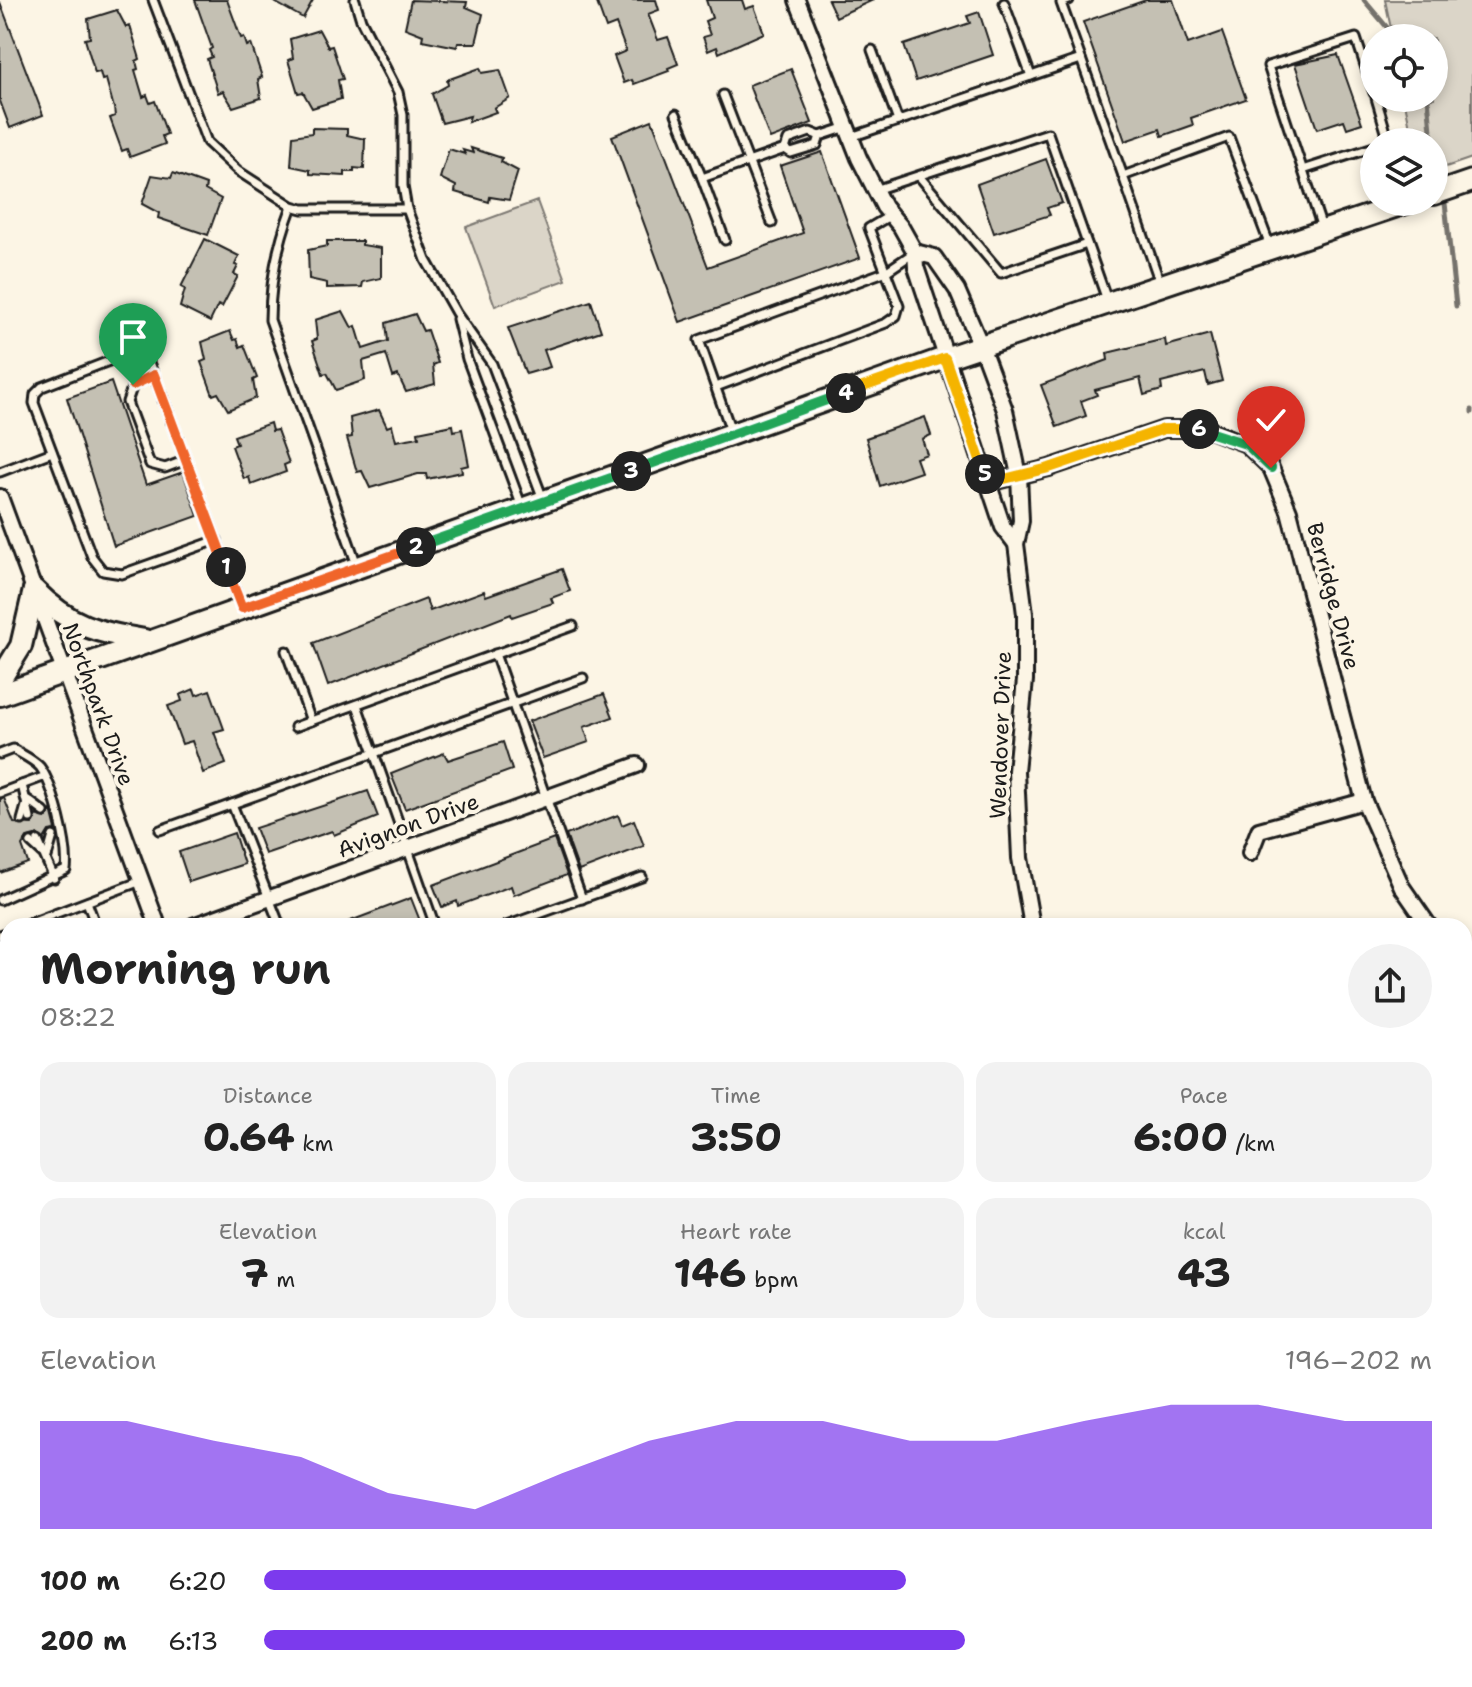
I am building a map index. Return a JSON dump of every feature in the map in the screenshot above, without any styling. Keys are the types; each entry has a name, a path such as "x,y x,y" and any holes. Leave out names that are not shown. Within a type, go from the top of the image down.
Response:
{"main road":[{"path":"1448,189 1472,181"},
{"path":"0,695 945,358 1367,216"},
{"path":"34,590 56,611 94,632 148,641"},
{"path":"0,680 21,646 34,590"}],"street":[{"path":"797,0 875,190 915,252"},
{"name":"Wendover Drive","path":"915,252 934,257 946,272 981,346 1005,410 1019,475 1021,521 1016,544 1025,614 1025,680 1016,771 1020,858 1031,918"},
{"name":"Wendover Drive","path":"915,252 945,358 1003,527 1016,544"},
{"name":"Berridge Drive","path":"988,483 1164,429 1207,429 1246,444 1271,468 1289,511 1364,801 1402,887 1423,918"},
{"name":"Northpark Drive","path":"0,498 155,918"},
{"name":"Avignon Drive","path":"215,918 637,765"},
{"path":"1250,853 1259,830 1364,801"}],"lane":[{"path":"153,0 207,142 238,171 292,206 407,209"},
{"path":"355,0 361,20 398,92 403,115 403,186 407,209 426,260 456,313 492,364 544,502"},
{"path":"1069,0 1061,3 1161,285"},
{"path":"1004,3 1031,76"},
{"path":"1323,231 1268,66 1356,38 1360,50"},
{"path":"872,50 898,121"},
{"path":"785,149 788,140 810,132 820,136 898,121 1081,59"},
{"path":"723,95 772,223"},
{"path":"676,114 725,240"},
{"path":"875,190 1048,133 1108,302"},
{"path":"785,149 791,153 817,145 820,136"},
{"path":"1123,176 1229,137 1271,248"},
{"path":"702,178 785,149"},
{"path":"1303,170 1360,152"},
{"path":"919,176 1001,273 1087,244"},
{"path":"292,206 280,238 270,294 270,320 358,567"},
{"path":"716,387 886,323 896,316 899,306 869,228 891,215"},
{"path":"732,434 699,340 887,271 915,252"},
{"path":"456,313 467,359 522,509"},
{"path":"217,540 122,574 103,571 92,557 34,403 35,394 42,387 135,351 147,357 217,540 242,608"},
{"path":"154,375 133,385 127,402 150,464 165,468 186,460"},
{"path":"0,472 52,452"},
{"path":"295,727 573,626"},
{"path":"286,651 311,721"},
{"path":"495,654 582,899"},
{"path":"160,830 583,678"},
{"path":"357,705 432,918"},
{"path":"0,754 13,749 39,767 66,838 66,870 0,900"},
{"path":"0,793 43,777"},
{"path":"22,785 33,816 28,800"},
{"path":"232,804 277,918"},
{"path":"47,857 53,836"},
{"path":"37,841 47,857 54,878"},
{"path":"529,918 642,877"},
{"path":"44,918 141,881"},
{"path":"87,902 93,918"}],"shaded area":[{"path":"1385,0 1472,0 1472,158 1448,166 1448,128 1410,128 1407,112 1448,112 1448,24 1390,24"},
{"path":"537,201 566,280 495,306 466,227"}],"building":[{"path":"195,0 227,0 241,38 244,37 247,46 251,44 262,77 258,79 261,98 233,107 223,91 218,93 207,59 212,57 209,50 212,48"},
{"path":"271,0 313,0 303,18"},
{"path":"411,0 467,2 466,7 483,14 476,43 458,43 457,47 422,40 423,35 405,28"},
{"path":"596,0 656,0 659,10 648,14 658,40 668,37 678,64 668,68 669,71 634,84 632,80 624,83 614,56 626,51 616,24 606,28"},
{"path":"706,0 742,0 745,9 754,6 764,33 719,53 717,47 708,51 703,37 710,35 705,21 712,18"},
{"path":"828,0 873,0 836,17"},
{"path":"1146,0 1173,0 1188,44 1222,32 1246,99 1191,118 1193,125 1162,136 1160,129 1125,141 1083,22"},
{"path":"0,2 43,115 10,128 0,101"},
{"path":"117,10 126,27 130,26 140,59 136,61 138,69 135,70 143,97 147,95 150,103 155,101 167,134 162,136 165,144 130,157 127,149 122,151 110,118 115,116 106,79 102,80 100,72 95,73 85,39 90,38 88,19"},
{"path":"979,12 993,55 916,81 904,45 970,23 967,16"},
{"path":"319,30 328,47 332,46 343,79 338,80 341,99 312,108 303,92 298,93 288,60 293,58 290,39"},
{"path":"1338,55 1362,123 1347,128 1344,120 1317,129 1295,64"},
{"path":"480,68 482,73 500,70 510,98 494,108 496,112 468,122 470,116 442,123 432,94 448,85 447,80"},
{"path":"791,69 812,123 770,139 749,85"},
{"path":"652,120 708,267 803,233 780,166 822,152 860,258 680,322 612,136"},
{"path":"312,128 347,129 347,135 365,139 364,169 354,168 354,172 345,172 345,176 310,174 310,170 291,166 293,136 312,133"},
{"path":"471,148 502,158 501,162 518,171 509,200 490,197 489,202 455,192 456,186 440,178 449,149 465,154 463,150 473,153"},
{"path":"1046,159 1062,203 1047,208 1050,215 994,233 977,184"},
{"path":"173,173 206,185 205,190 221,199 208,235 158,218 159,213 142,204 152,175 171,178"},
{"path":"205,239 239,256 234,274 238,276 222,307 218,305 210,322 180,307 185,289 181,287"},
{"path":"327,241 362,241 362,245 381,248 381,278 363,282 362,287 327,288 327,283 309,279 308,250 327,246"},
{"path":"591,301 601,331 544,350 550,367 526,374 508,328"},
{"path":"343,311 352,328 356,326 363,349 388,341 386,323 415,314 423,331 427,330 438,363 433,365 435,384 406,392 398,375 393,377 386,354 363,361 365,380 336,390 327,373 323,374 312,341 317,339 315,320"},
{"path":"230,331 240,347 244,345 257,378 253,380 256,398 228,410 218,393 213,395 201,362 206,360 202,342"},
{"path":"1210,334 1222,381 1208,385 1205,372 1161,383 1162,390 1144,395 1140,378 1095,390 1097,395 1081,401 1086,416 1057,427 1041,385 1108,360 1107,353 1165,339 1166,346"},
{"path":"111,382 146,485 183,472 198,516 114,546 67,398"},
{"path":"379,410 387,427 392,425 396,441 419,437 418,432 453,425 454,431 462,429 469,465 461,467 462,472 427,479 426,474 418,474 370,488 362,471 357,472 347,438 352,437 350,418"},
{"path":"925,417 931,435 922,439 927,454 916,458 921,472 880,486 866,438"},
{"path":"270,423 272,431 277,430 289,463 284,465 286,472 251,485 249,477 244,479 232,446 237,444 234,436"},
{"path":"562,569 570,591 551,598 553,603 512,617 511,614 328,686 313,643 426,599 430,611 484,591 486,596"},
{"path":"194,689 196,695 210,690 224,729 214,732 226,764 203,773 192,741 182,744 168,706 182,701 180,695"},
{"path":"604,694 613,717 584,727 589,742 543,758 529,721"},
{"path":"503,742 512,770 405,809 391,774 444,753 448,760"},
{"path":"368,791 378,817 334,835 332,831 265,854 255,828"},
{"path":"4,798 14,823 32,824 36,815 46,818 51,810 56,830 49,831 44,839 38,835 27,838 22,846 28,863 0,873 0,799"},
{"path":"618,815 622,825 634,820 644,846 579,871 566,835"},
{"path":"234,833 244,864 189,882 179,852"},
{"path":"554,839 567,875 514,895 511,886 458,906 457,901 442,907 433,885"},
{"path":"411,898 419,918 358,918"}],"waterway":[{"path":"1364,0 1384,24"},
{"path":"1429,112 1431,128"},
{"path":"1446,216 1456,306"}],"route":[{"path":"133,385 154,375 242,608 945,358 988,483 1049,468 1164,429 1207,429 1246,444 1271,468"}]}
